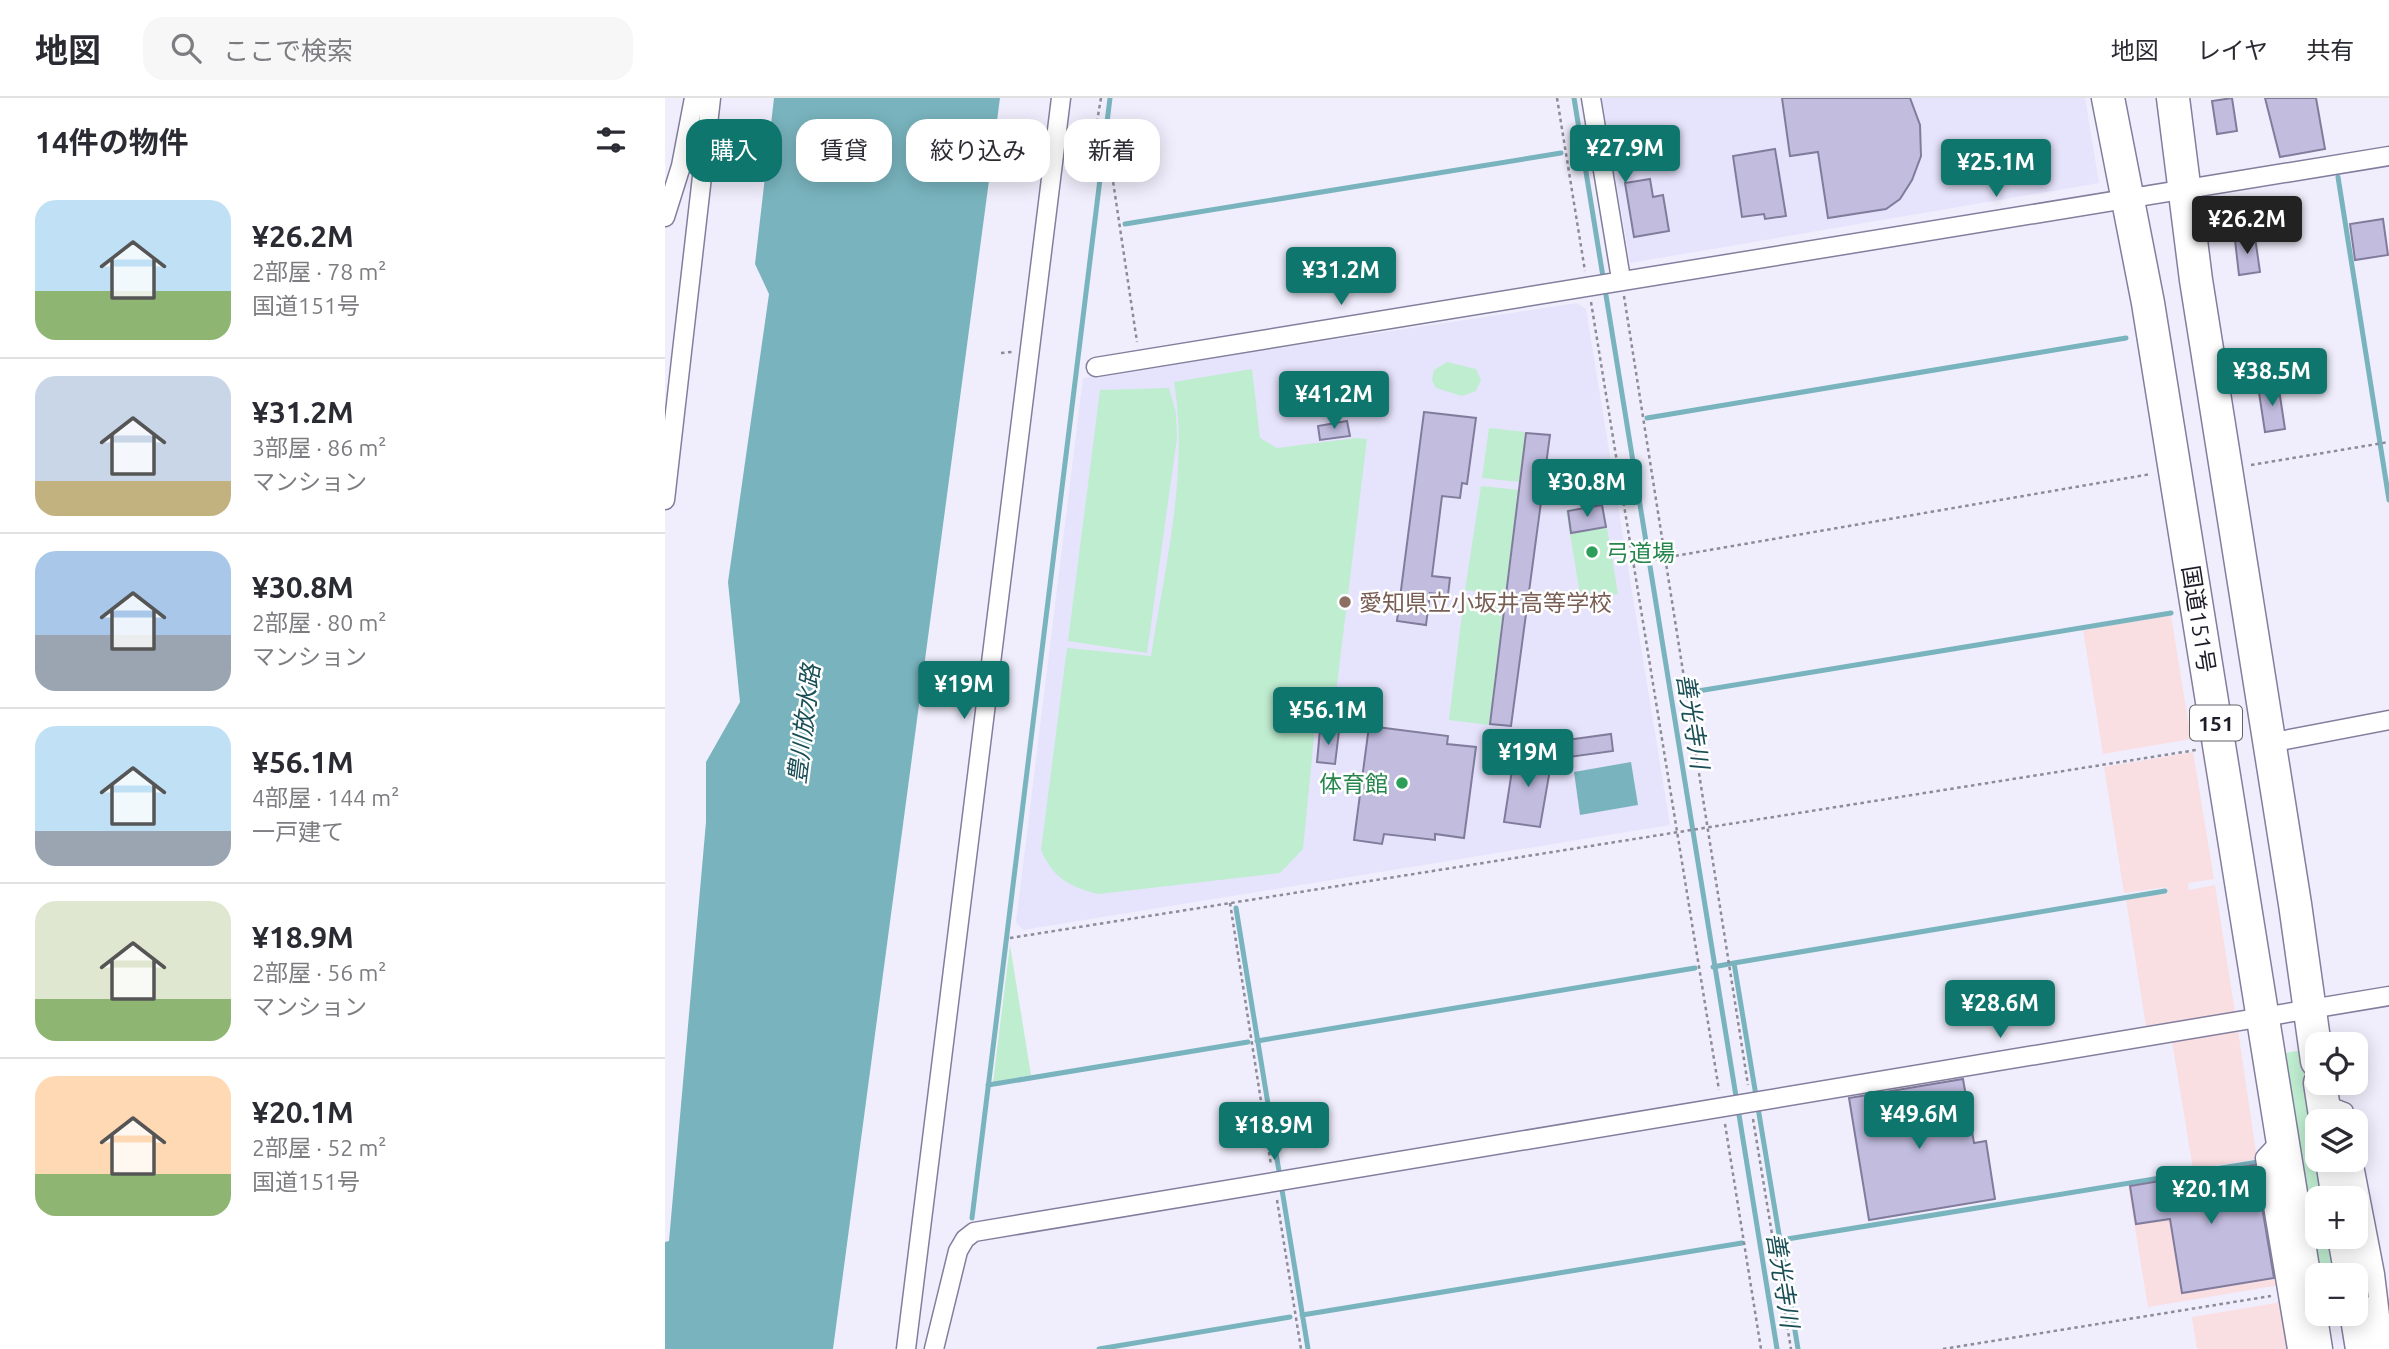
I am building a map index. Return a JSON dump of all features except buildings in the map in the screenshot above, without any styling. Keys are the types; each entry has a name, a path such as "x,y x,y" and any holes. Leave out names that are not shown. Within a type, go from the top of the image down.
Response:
{"highway":[{"name":"国道151号","path":"2108,98 2125,198 2148,303 2316,1349"},
{"name":"151","path":"2173,98 2196,280 2313,1032"},
{"path":"2353,1249 2371,1274"},
{"path":"2359,1326 2363,1349"}],"street":[{"path":"665,217 681,166 694,98"},
{"path":"665,500 711,98"},
{"path":"907,1349 1061,98"},
{"path":"1591,98 1616,280"},
{"path":"1095,367 2389,156"},
{"path":"2269,743 2389,720"},
{"path":"934,1349 958,1251 965,1239 974,1232 2389,996"},
{"path":"2282,1140 2265,1157 2297,1349"},
{"path":"2355,1172 2384,1349"}],"path":[{"path":"1101,98 1092,151 1098,160 1109,161 1139,360"},
{"path":"1557,98 1590,285 1677,832 1791,1349"},
{"path":"1616,280 1664,556 1706,827 1761,1349"},
{"path":"2225,469 2389,442"},
{"path":"1634,563 2175,470"},
{"path":"1010,938 2220,746"},
{"path":"1230,902 1301,1349"},
{"path":"1943,1349 2288,1293"}],"shaded area":[{"path":"1602,98 2085,98 2099,183 1630,263"},
{"name":"愛知県立小坂井高等学校","path":"1577,303 1586,309 1670,825 1023,930 1016,922 1083,378"},
{"path":"2171,615 2191,739 2103,754 2083,630"},
{"path":"2193,752 2214,879 2188,883 2189,890 2215,885 2235,1012 2146,1026 2126,900 2168,893 2167,887 2124,893 2104,767"},
{"path":"2238,1030 2257,1159 2193,1169 2172,1042"},
{"path":"2260,1163 2280,1285 2148,1307 2128,1186"},
{"path":"2282,1302 2290,1349 2197,1349 2192,1317"}],"green space":[{"path":"1447,362 1476,369 1481,380 1476,391 1462,396 1436,388 1432,380 1434,370"},
{"path":"1252,369 1260,438 1277,448 1367,439 1332,726 1315,727 1303,849 1280,873 1098,894 1088,891 1063,880 1051,868 1041,850 1067,648 1151,656 1177,485 1179,450 1174,382"},
{"path":"1169,388 1176,413 1177,438 1147,653 1068,641 1100,390"},
{"path":"1489,428 1526,432 1519,482 1482,478"},
{"path":"1481,486 1519,490 1505,595 1465,590"},
{"name":"弓道場","path":"1603,504 1618,594 1581,600 1566,510"},
{"path":"1464,597 1504,602 1489,725 1449,720"},
{"path":"1010,945 1031,1075 993,1082"},
{"path":"2305,1049 2305,1095 2314,1095 2314,1109 2305,1109 2305,1172 2323,1172 2329,1186 2305,1186 2305,1190 2286,1053"},
{"path":"2313,1249 2343,1249 2345,1263 2315,1263"}],"water":[{"name":"豊川放水路","path":"774,98 1000,98 997,119 906,119 906,182 989,182 833,1349 665,1349 665,1242 669,1241 706,822 706,762 740,702 728,582 769,294 755,264 764,182 782,182 782,119 772,119"},
{"path":"1631,762 1638,805 1580,815 1574,772"}],"waterway":[{"path":"972,1218 1110,98"},
{"name":"善光寺川","path":"1574,98 1777,1349"},
{"path":"1125,224 1561,153"},
{"path":"2338,177 2389,500"},
{"path":"1647,418 2126,338"},
{"path":"1692,692 2171,613"},
{"path":"1734,963 2165,891"},
{"path":"1236,908 1308,1349"},
{"path":"1713,967 1734,963 1798,1349"},
{"path":"1257,1041 1695,968"},
{"path":"988,1085 1248,1042"},
{"path":"1781,1240 2258,1162"},
{"path":"1302,1315 1742,1243"},
{"path":"1099,1349 1290,1317"}],"place":[{"name":"弓道場","path":"1592,552"},
{"name":"愛知県立小坂井高等学校","path":"1345,602"},
{"name":"体育館","path":"1402,783"}]}
